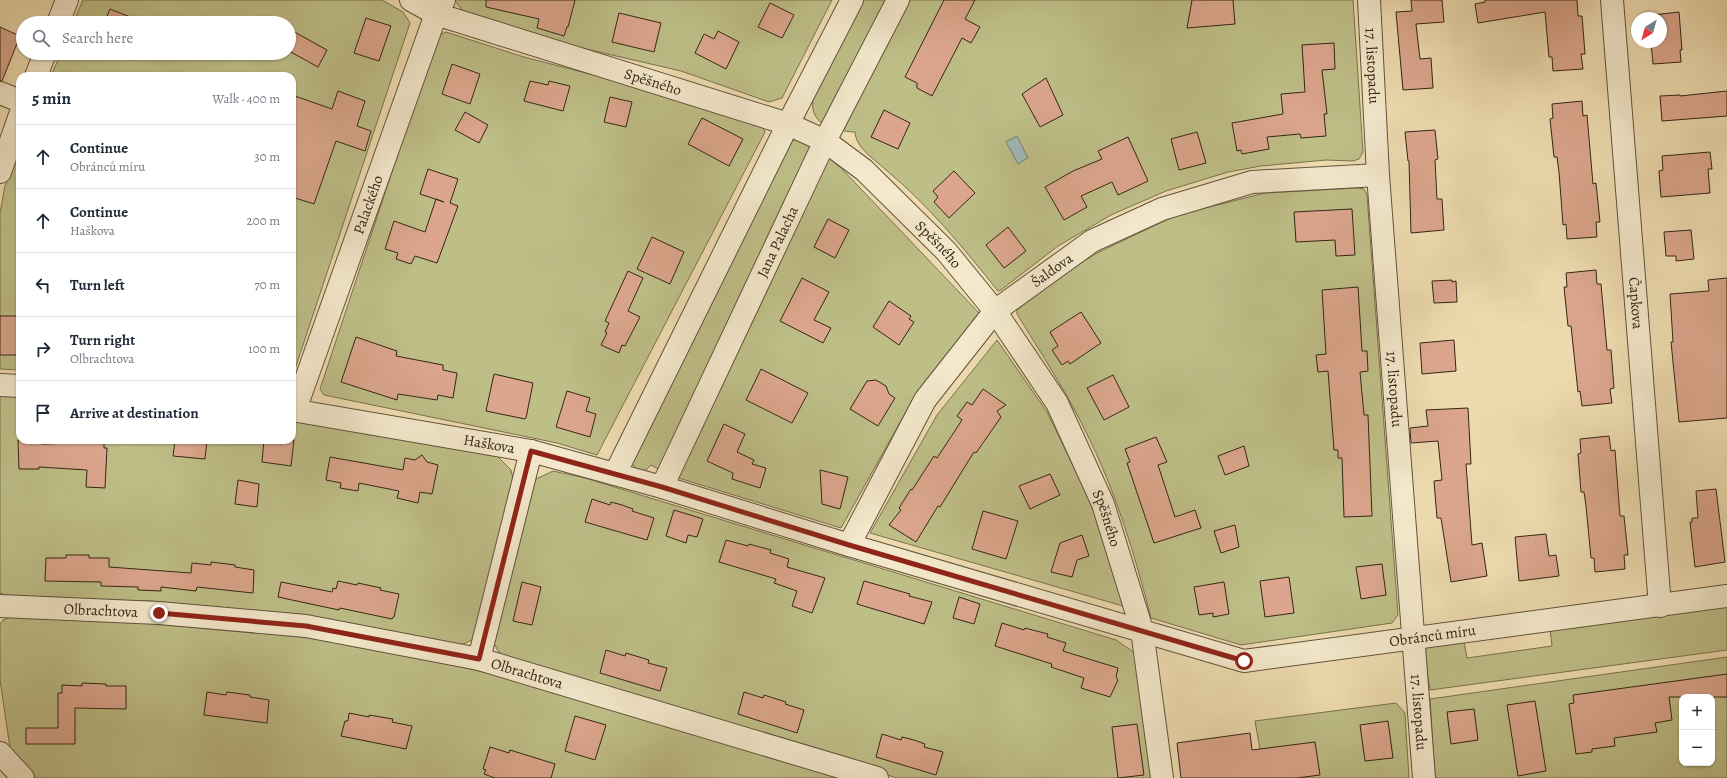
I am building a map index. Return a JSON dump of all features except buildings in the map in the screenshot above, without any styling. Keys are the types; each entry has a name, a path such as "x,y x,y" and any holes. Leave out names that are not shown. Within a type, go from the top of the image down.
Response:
{"street":[{"path":"61,16 67,0"},
{"name":"Spěšného","path":"411,0 440,7 788,124 825,141 864,170 946,251 994,311 1056,403 1103,504 1142,630 1162,778"},
{"path":"614,474 788,124 852,0"},
{"name":"Jana Palacha","path":"662,487 825,141 898,0"},
{"name":"17. listopadu","path":"1369,0 1378,175 1424,778"},
{"name":"Čapkova","path":"1612,0 1660,606"},
{"name":"Palackého","path":"296,402 440,7"},
{"path":"38,72 42,60"},
{"path":"0,93 16,99"},
{"path":"0,172 16,126"},
{"name":"Šaldova","path":"849,545 925,400 994,311 1092,241 1162,209 1252,182 1378,175"},
{"path":"0,385 16,386"},
{"name":"Haškova","path":"296,411 531,451 662,487 849,545 1142,630"},
{"path":"479,659 531,451"},
{"name":"Obránců míru","path":"1142,630 1244,661 1727,596"},
{"name":"Olbrachtova","path":"0,606 159,613 306,626 479,659 877,778"},
{"path":"0,753 23,778"}],"green space":[{"path":"83,0 382,0 403,12 410,23 296,366 296,72 53,72 58,60 296,60 296,16 76,16"},
{"path":"455,0 832,0 782,98 769,102 681,71 543,39 463,11"},
{"path":"863,0 1353,0 1363,152 1359,159 1353,161 1326,160 1261,166 1228,172 1166,191 1111,215 1058,246 998,291 958,243 916,197 862,148 856,138 855,132 830,128 823,124 814,113 814,95"},
{"path":"446,32 524,57 667,94 761,124 765,132 597,455 557,443 324,395 320,389 437,36"},
{"path":"794,140 813,146 841,168 979,313 917,392 841,528 672,476 651,465 646,470 638,471 631,462 787,147"},
{"path":"16,160 16,370 0,369 0,213 5,186"},
{"path":"1358,188 1364,189 1367,195 1398,615 1392,623 1241,645 1151,618 1124,524 1107,478 1071,403 1017,314 1017,310 1060,276 1097,253 1177,215 1265,193"},
{"path":"997,340 1047,412 1093,507 1130,608 870,533 937,415"},
{"path":"0,396 16,397 16,444 296,444 296,421 497,456 511,470 514,483 474,639 457,647 275,613 151,601 13,598 0,593"},
{"path":"553,471 585,478 1116,640 1135,653 1154,778 897,778 509,660 498,651 492,639 528,496 536,479"},
{"path":"1727,604 1727,650 1430,690 1423,647 1464,642 1467,658 1552,646 1550,629"},
{"path":"15,615 285,630 424,658 496,675 839,778 34,778 10,748 0,680 0,624 3,620"},
{"path":"1727,657 1727,778 1435,778 1430,699"},
{"path":"1396,703 1405,713 1409,778 1265,778 1255,721"}],"water":[{"path":"1017,136 1028,158 1018,164 1006,142"}],"route":[{"path":"159,613 306,626 479,659 531,451 662,487 849,545 1244,661"}]}
